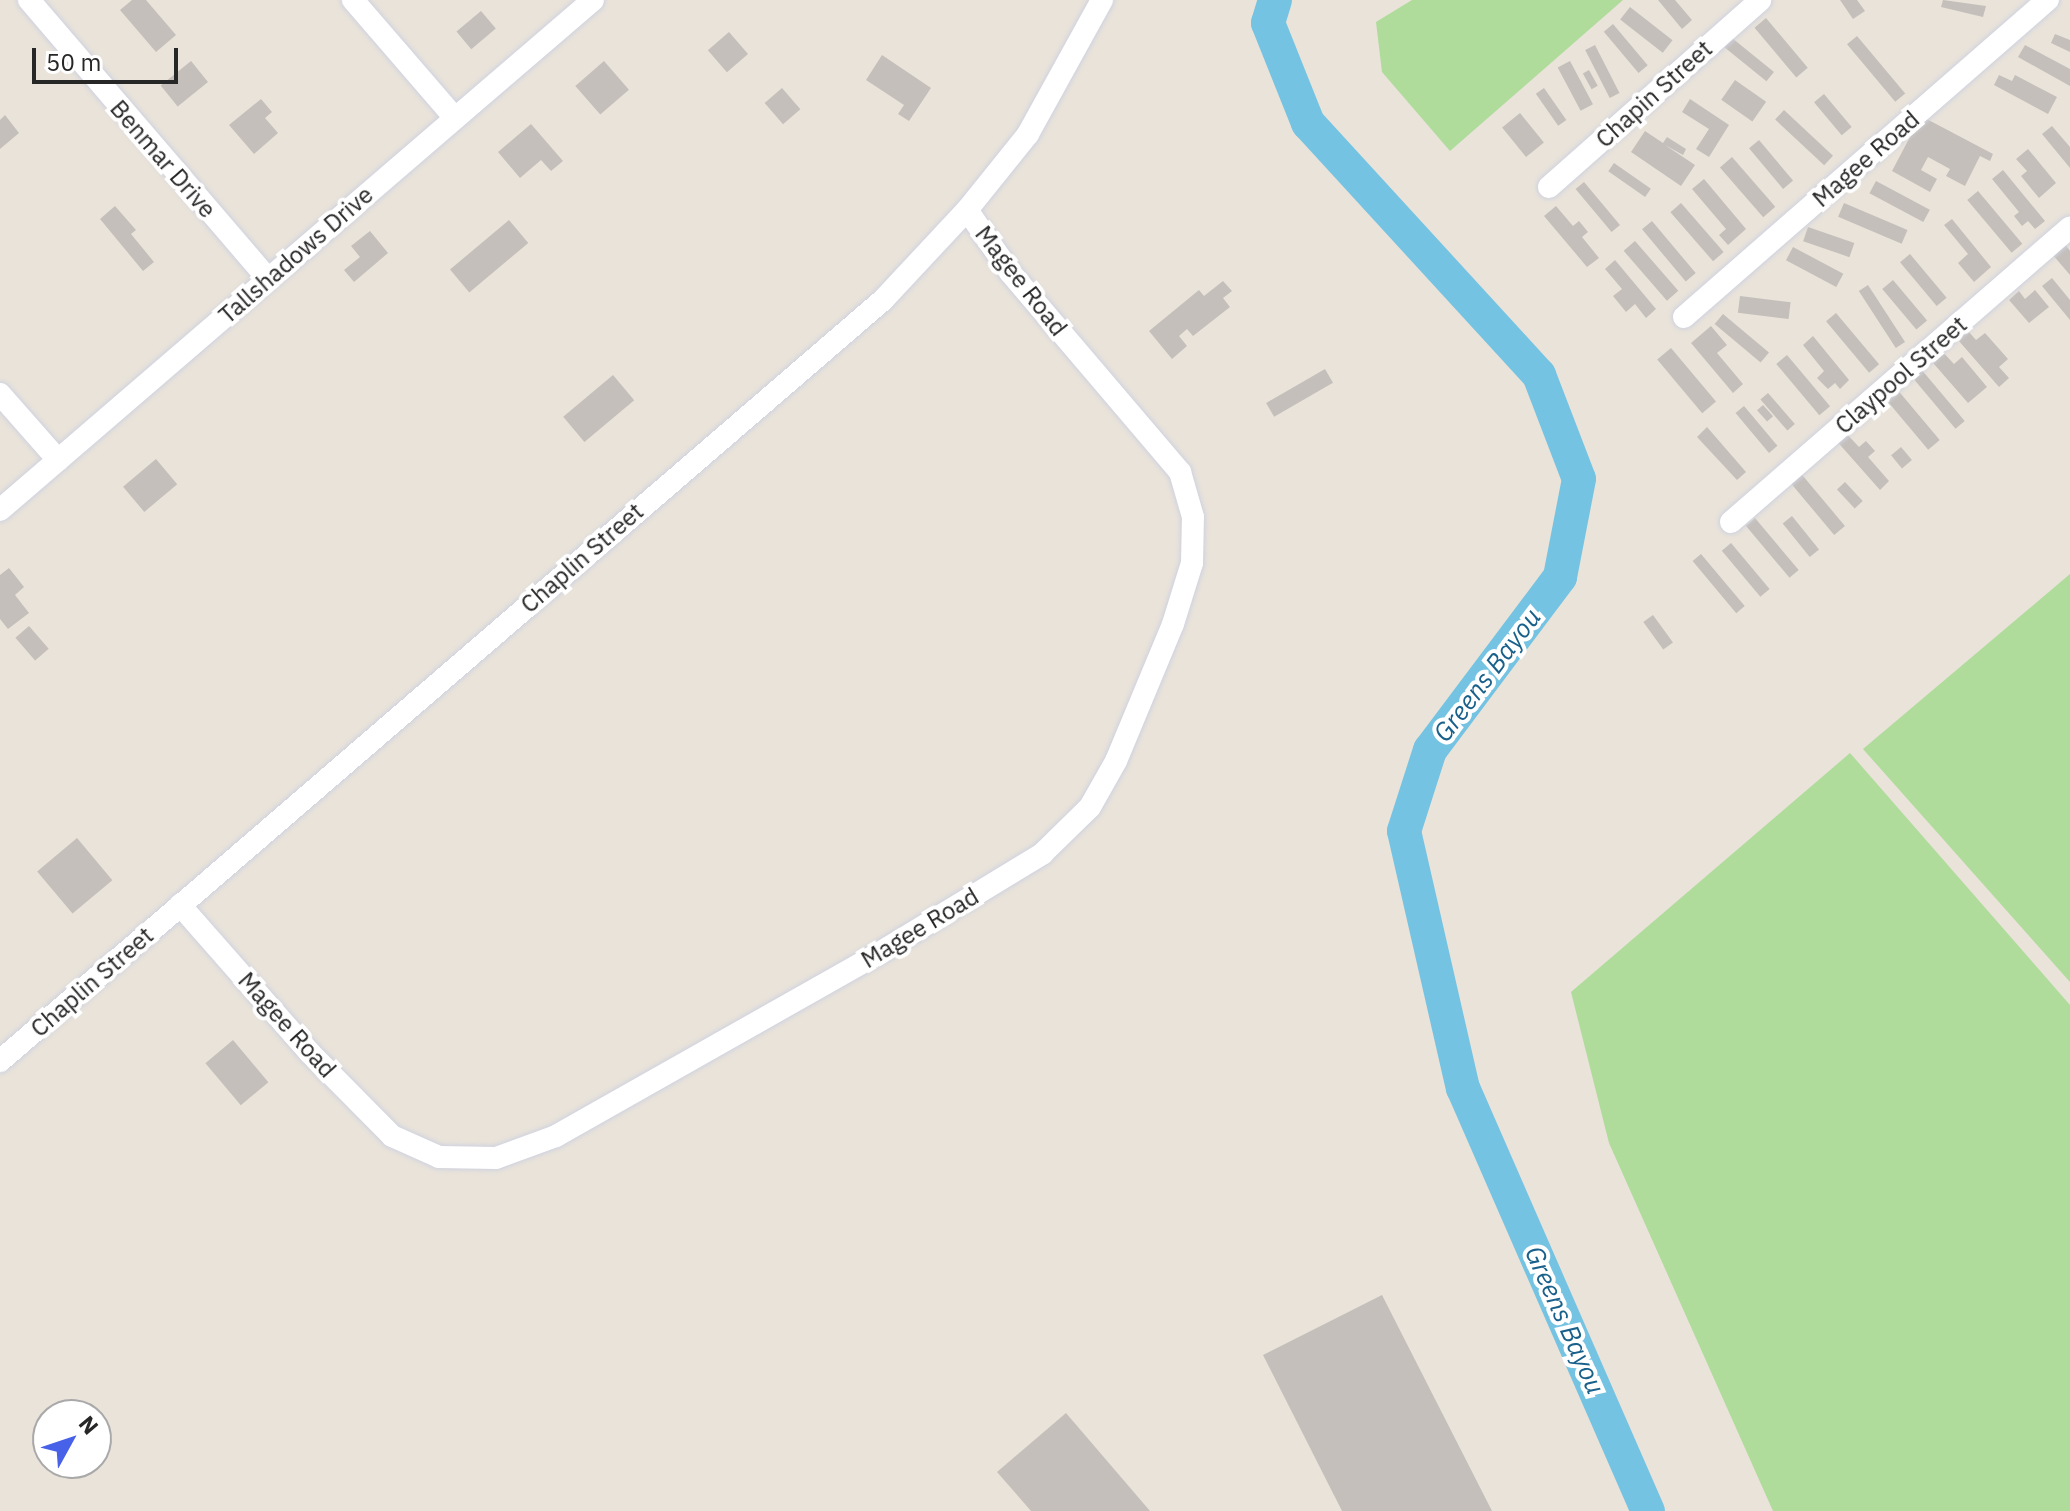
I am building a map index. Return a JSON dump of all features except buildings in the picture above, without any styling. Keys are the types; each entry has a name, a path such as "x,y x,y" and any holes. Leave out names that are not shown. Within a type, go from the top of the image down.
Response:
{"street":[{"name":"Benmar Drive","path":"29,0 268,279"},
{"path":"353,0 455,118"},
{"name":"Tallshadows Drive","path":"0,510 593,0"},
{"name":"Chaplin Street","path":"0,1061 883,300 967,210 1028,134 1102,0"},
{"name":"Chapin Street","path":"1549,187 1760,0"},
{"name":"Magee Road","path":"1684,317 2048,0"},
{"name":"Magee Road","path":"180,905 309,1052 392,1136 439,1157 496,1158 556,1136 898,942 1042,854 1090,807 1116,761 1178,609 1192,563 1193,517 1180,472 1010,272 967,210"},
{"name":"Claypool Street","path":"1731,522 2070,227"},
{"path":"0,394 58,460"}],"green space":[{"path":"1412,0 1623,0 1450,151 1382,72 1376,22"},
{"path":"2070,574 2070,982 1863,749"},
{"path":"1850,753 2070,1005 2070,1511 1773,1511 1609,1143 1571,992"}],"waterway":[{"name":"Greens Bayou","path":"1275,0 1268,23 1308,123 1539,375 1579,479 1560,577 1430,750 1404,831 1463,1088 1648,1511"}]}
